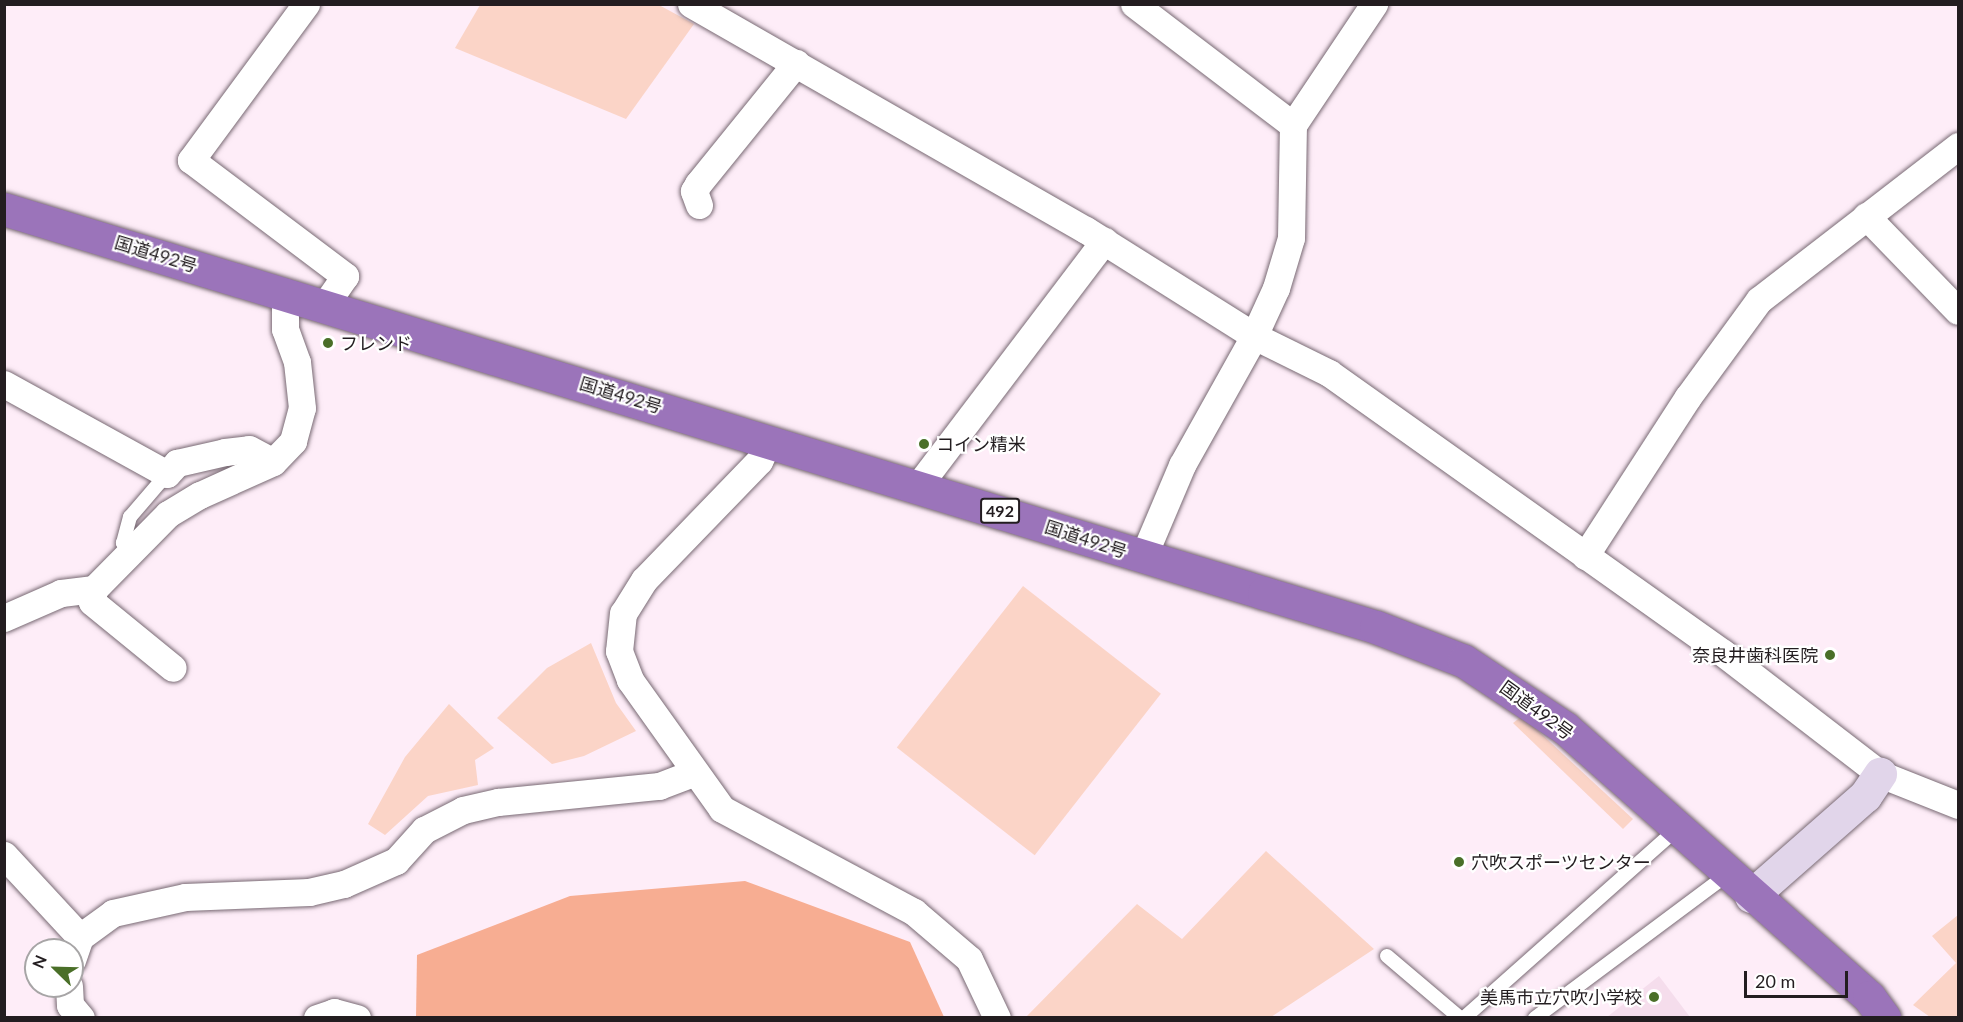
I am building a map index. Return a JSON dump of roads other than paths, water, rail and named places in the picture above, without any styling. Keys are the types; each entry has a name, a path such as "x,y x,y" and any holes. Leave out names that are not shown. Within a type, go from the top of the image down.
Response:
{"highway":[{"name":"国道492号","path":"4,209 325,304 1376,627 1464,661 1564,728 1869,997 1884,1017"}],"street":[{"path":"306,4 191,160 345,276 325,304"},
{"path":"691,4 1104,242 1254,336 1329,373 1722,653 1880,774 1959,805"},
{"path":"1134,4 1293,125"},
{"path":"1143,557 1182,465 1254,336 1276,288 1291,238 1293,125 1374,4"},
{"path":"699,205 694,191 698,184 796,63"},
{"path":"1585,556 1688,397 1759,300 1959,146"},
{"path":"1866,216 1959,311"},
{"path":"918,486 1104,242"},
{"path":"173,668 92,602 94,589 168,514 200,495 273,462 293,441 302,408 297,363 285,329 285,292"},
{"path":"4,384 167,474 177,463 249,449 273,462"},
{"path":"769,440 759,460 644,580 623,613 619,651 630,680 693,773 722,809 914,912 969,959 997,1017"},
{"path":"4,618 60,593 94,589"},
{"path":"84,940 113,913 185,897 309,892 344,884 396,861 424,830 463,810 498,802 658,786 693,773"},
{"path":"1740,885 1865,796 1880,774"},
{"path":"4,855 68,938"},
{"path":"70,998 70,1005 81,1017"},
{"path":"317,1017 334,1012 357,1017"}],"lane":[{"path":"130,553 123,543 130,517 167,474"},
{"path":"1387,956 1462,1017 1677,829"},
{"path":"1535,1017 1740,885"},
{"path":"1541,1017 1556,1005"}],"place":[{"name":"フレンド","path":"328,343"},
{"name":"コイン精米","path":"924,444"},
{"name":"奈良井歯科医院","path":"1830,655"},
{"name":"穴吹スポーツセンター","path":"1459,862"},
{"name":"美馬市立穴吹小学校","path":"1654,997"}]}
